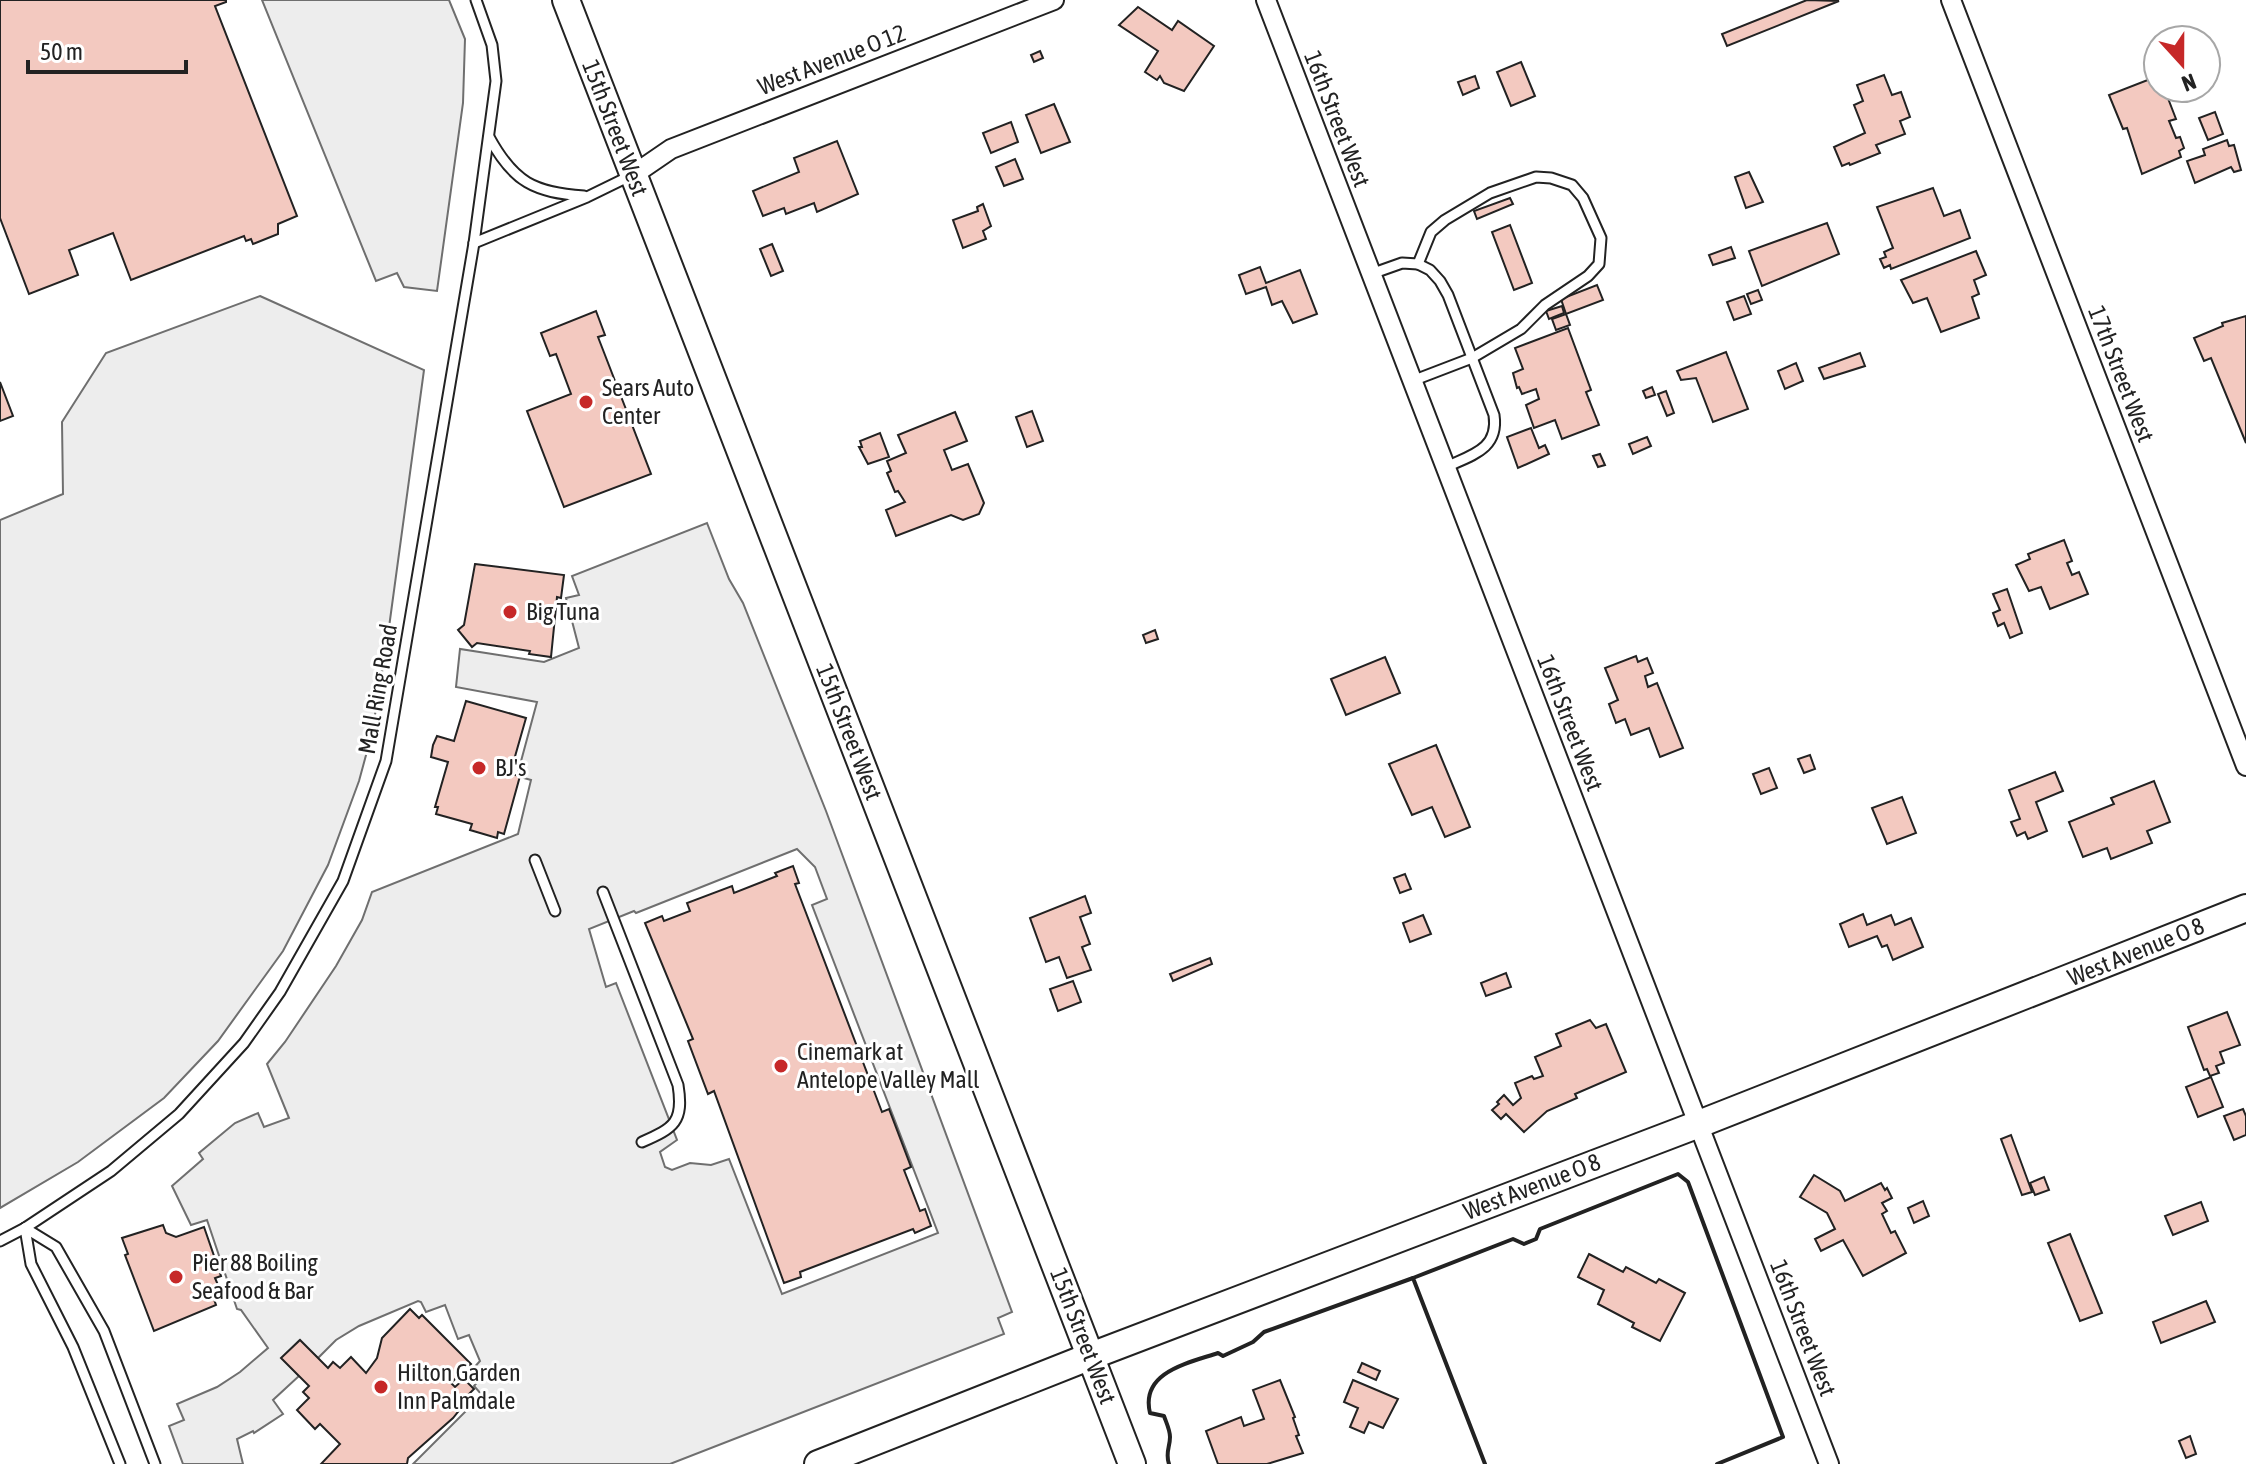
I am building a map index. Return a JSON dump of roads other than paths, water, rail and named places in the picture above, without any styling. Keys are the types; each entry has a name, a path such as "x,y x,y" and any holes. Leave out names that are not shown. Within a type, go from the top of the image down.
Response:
{"street":[{"name":"15th Street West","path":"566,0 1132,1464"},
{"name":"West Avenue O 12","path":"633,175 671,149 1054,0"},
{"name":"16th Street West","path":"1266,0 1829,1464"},
{"name":"17th Street West","path":"1951,0 2246,766"},
{"name":"West Avenue O 8","path":"818,1464 1091,1356 1699,1124 2246,908"}],"lane":[{"name":"Mall Ring Road","path":"0,1241 111,1171 179,1114 244,1043 280,992 343,881 386,761 474,243 495,100 495,59 476,0"},
{"path":"489,137 502,162 520,181 550,194 587,197"},
{"path":"474,243 633,175"},
{"path":"1412,381 1472,358 1484,348 1521,329 1545,305 1588,276 1599,264 1601,238 1583,198 1572,185 1551,178 1527,178 1463,207 1431,232 1418,264"},
{"path":"1371,274 1402,263 1418,264 1430,270 1440,281 1472,358 1496,427 1485,448 1446,467"},
{"path":"535,860 555,911"},
{"path":"603,892 678,1085 682,1106 679,1115 665,1132 642,1142"},
{"path":"25,1228 31,1264 73,1347 120,1464"},
{"path":"25,1228 56,1247 104,1331 155,1464"}],"place":[{"name":"Sears Auto Center","path":"586,402"},
{"name":"Big Tuna","path":"510,612"},
{"name":"BJ's","path":"479,768"},
{"name":"Cinemark at Antelope Valley Mall","path":"781,1066"},
{"name":"Pier 88 Boiling Seafood & Bar","path":"176,1277"},
{"name":"Hilton Garden Inn Palmdale","path":"381,1387"}]}
